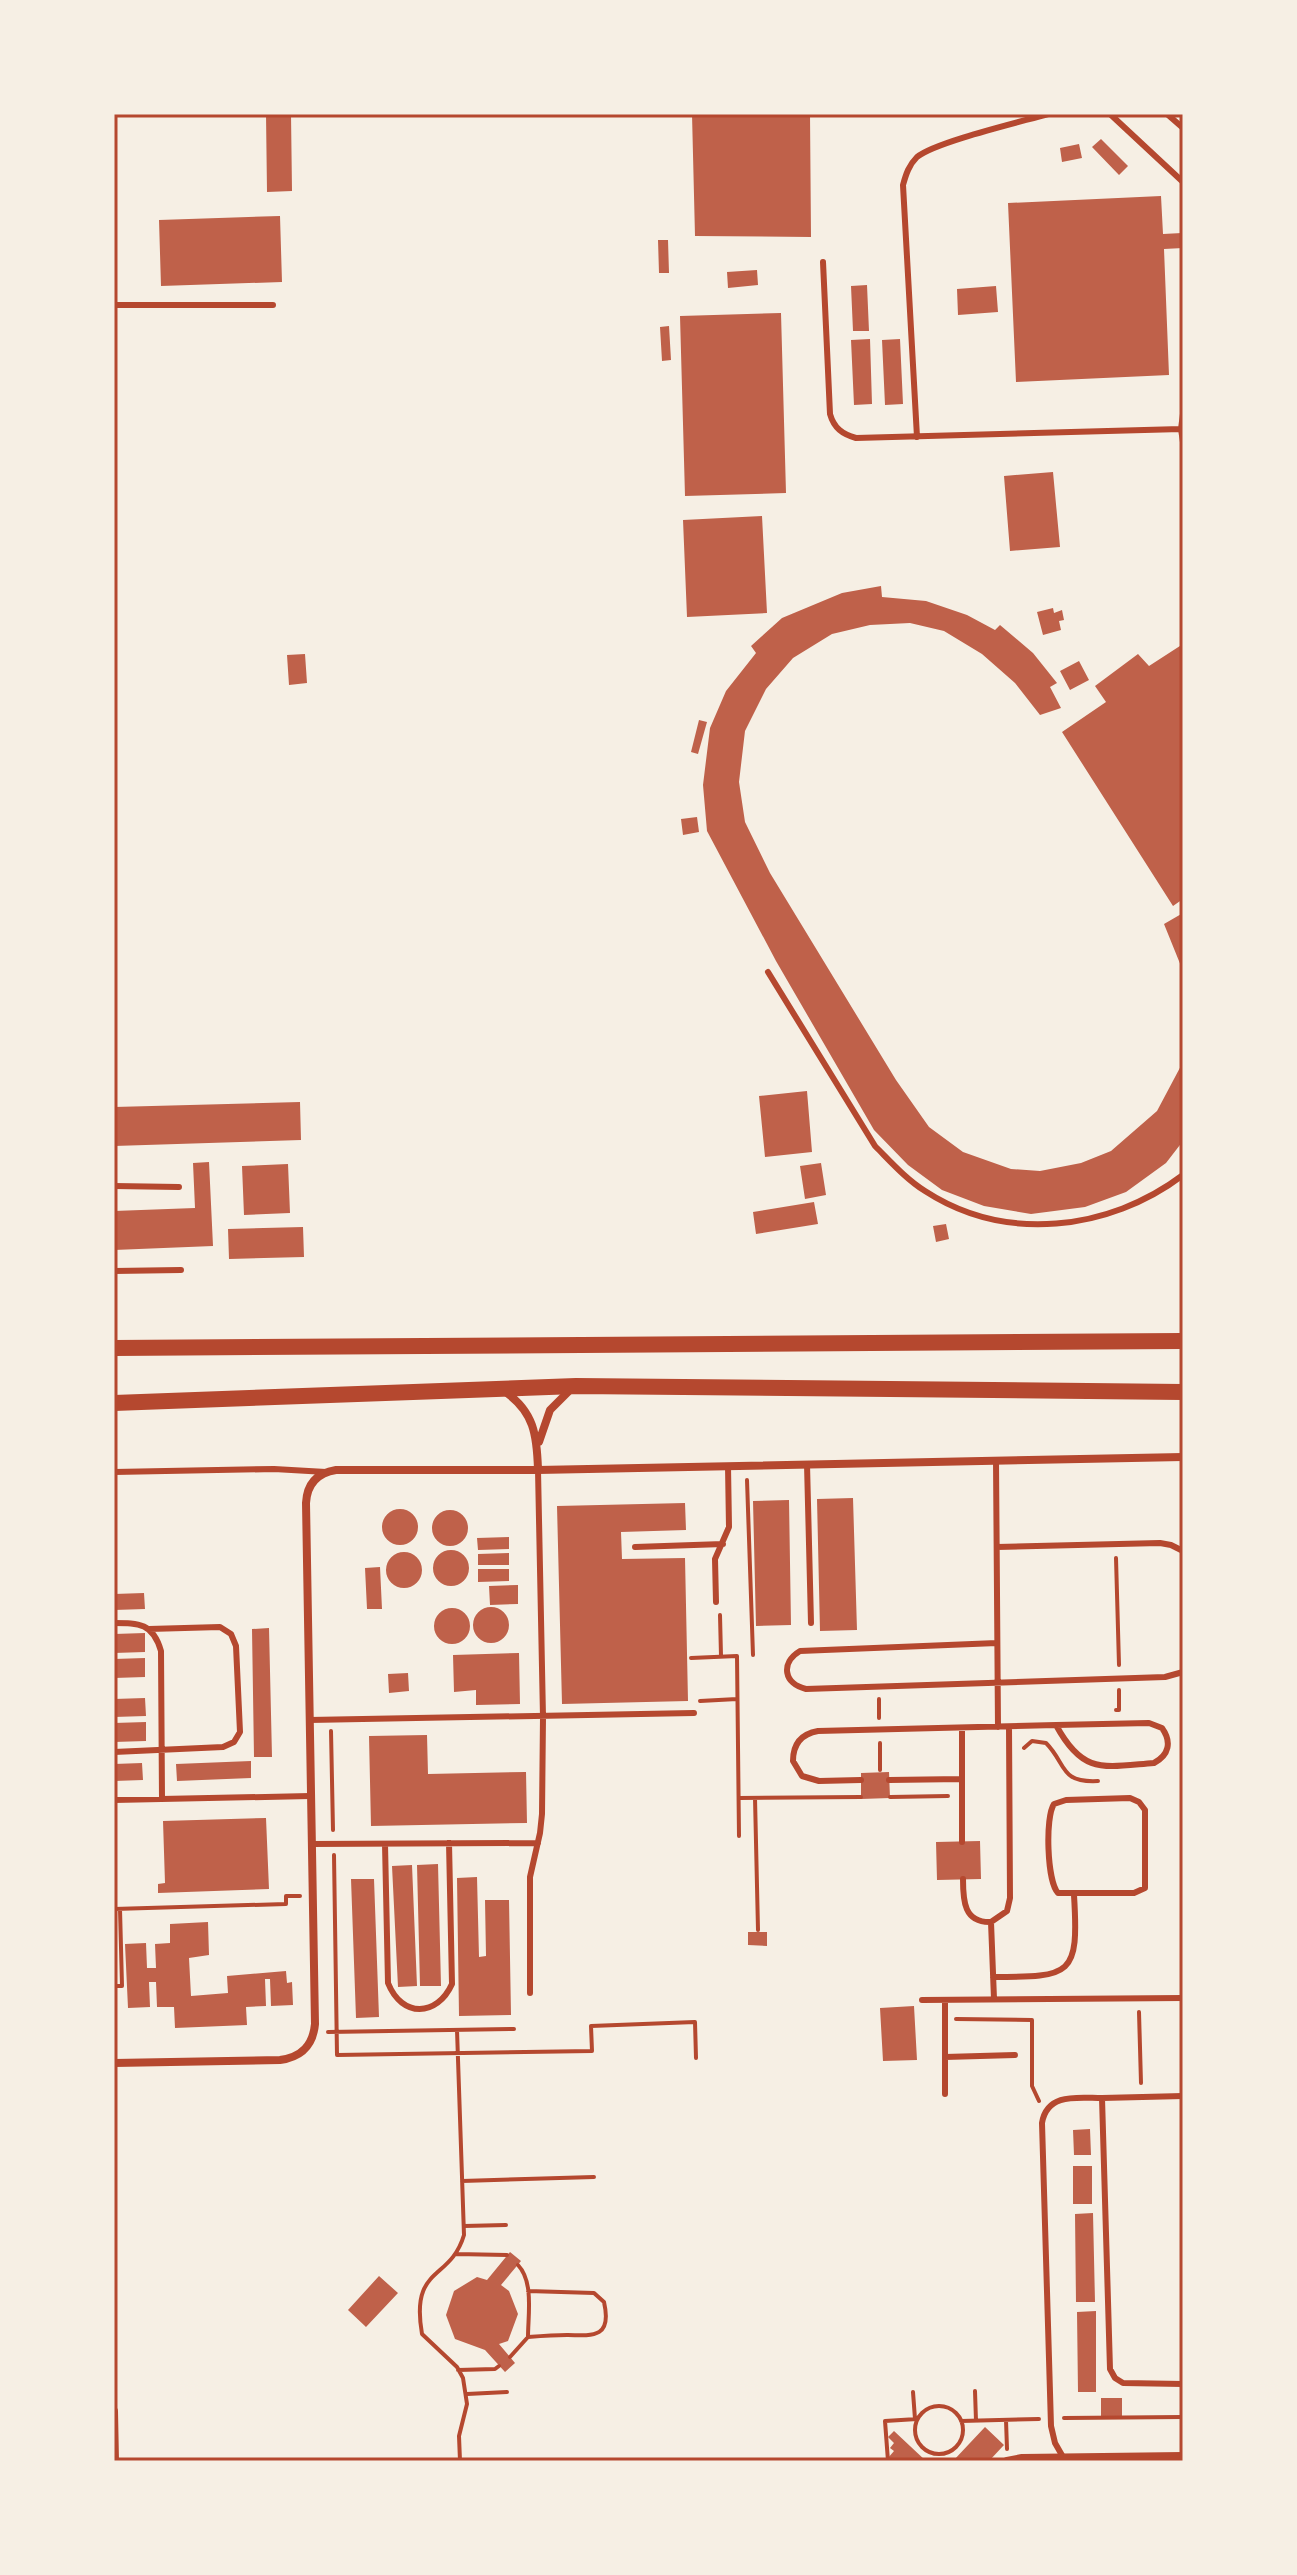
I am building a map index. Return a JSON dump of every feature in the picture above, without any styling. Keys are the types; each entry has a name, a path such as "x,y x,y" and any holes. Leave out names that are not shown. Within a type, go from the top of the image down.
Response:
{"main road":[{"path":"114,1348 1183,1341"},
{"path":"114,1403 576,1386 1183,1392"}],"street":[{"path":"538,1446 550,1410 576,1386"},
{"path":"500,1388 514,1398 530,1417 538,1446 538,1470"},
{"path":"114,2063 292,2058 303,2052 314,2032 306,1492 311,1482 327,1472 1183,1457"},
{"path":"114,2411 115,2461"},
{"path":"1007,2461 1183,2457"},
{"path":"1178,2461 1183,2457"}],"lane":[{"path":"917,437 903,185 906,174 911,163 929,149 1048,114"},
{"path":"1110,114 1183,182"},
{"path":"1167,114 1183,128"},
{"path":"823,262 830,414 833,423 846,436 917,437 1181,429"},
{"path":"114,305 273,305"},
{"path":"1183,414 1183,442"},
{"path":"768,972 875,1146 898,1170 925,1191 954,1207 986,1219 1018,1224 1085,1221 1144,1201 1183,1175"},
{"path":"114,1186 179,1187"},
{"path":"114,1271 181,1270"},
{"path":"996,1460 998,1727"},
{"path":"807,1464 811,1623"},
{"path":"716,1602 715,1559 729,1527 728,1466"},
{"path":"114,1472 262,1469 327,1472"},
{"path":"530,1993 530,1877 542,1814 538,1470"},
{"path":"997,1547 1160,1543 1183,1551"},
{"path":"635,1547 723,1544"},
{"path":"114,1623 141,1624 157,1638 161,1651 162,1799"},
{"path":"114,1752 223,1747 237,1737 241,1726 236,1646 231,1634 220,1627 149,1629"},
{"path":"997,1643 800,1651 787,1663 786,1673 797,1687 806,1689 1165,1677 1183,1672"},
{"path":"309,1720 694,1713"},
{"path":"861,1780 810,1780 796,1769 793,1752 802,1737 810,1733 879,1730 1056,1725 1149,1723 1166,1734 1168,1748 1154,1763 1098,1765 1080,1759 1069,1750 1056,1725"},
{"path":"963,1879 965,1908 976,1920 991,1922 1003,1916 1010,1898 1009,1727"},
{"path":"962,1728 962,1842"},
{"path":"889,1780 962,1779"},
{"path":"114,1800 310,1796"},
{"path":"1130,1798 1143,1805 1146,1815 1147,1884 1139,1893 1074,1895 1058,1893 1052,1887 1050,1809 1059,1800 1130,1798"},
{"path":"385,1844 388,1983 399,2002 419,2009 440,2002 452,1984 449,1843"},
{"path":"311,1844 538,1843"},
{"path":"993,1977 1050,1976 1063,1969 1072,1958 1076,1945 1074,1895"},
{"path":"991,1922 994,1999"},
{"path":"922,2000 1183,1998"},
{"path":"945,2000 945,2094"},
{"path":"945,2057 1015,2055"},
{"path":"1062,2459 1052,2434 1051,2418 1043,2115 1059,2099 1183,2096"},
{"path":"1102,2098 1110,2369 1115,2378 1123,2383 1183,2384"}],"path":[{"path":"747,1466 753,1655"},
{"path":"1106,1710 1119,1710 1116,1544"},
{"path":"716,1602 720,1617 721,1656"},
{"path":"691,1658 737,1656 739,1836"},
{"path":"879,1686 880,1773"},
{"path":"694,1713 694,1701 737,1699"},
{"path":"1023,1755 1028,1743 1041,1741 1049,1746 1071,1777 1085,1782 1098,1781"},
{"path":"1098,1765 1099,1799"},
{"path":"890,1797 962,1795"},
{"path":"739,1798 861,1797"},
{"path":"755,1798 758,1930"},
{"path":"114,1986 122,1986 117,1908 286,1904 286,1896 334,1895"},
{"path":"1138,1998 1142,2097"},
{"path":"314,2032 514,2029"},
{"path":"457,2030 464,2235 456,2254 426,2283 420,2299 422,2334 458,2370 467,2394 459,2436 460,2461"},
{"path":"462,2181 594,2177"},
{"path":"464,2226 506,2225"},
{"path":"456,2254 507,2255"},
{"path":"510,2357 528,2337 528,2291 518,2265"},
{"path":"528,2291 594,2293 604,2302 606,2321 601,2331 591,2337 528,2337"},
{"path":"458,2370 495,2369 499,2366"},
{"path":"975,2391 976,2421"},
{"path":"467,2394 507,2392"},
{"path":"888,2461 885,2421 916,2419 930,2407 949,2408 961,2421 963,2432 960,2442 953,2450 943,2454 923,2448 914,2430 916,2419 913,2392"},
{"path":"961,2421 1183,2417"},
{"path":"1006,2420 1007,2461"}],"building":[{"path":"266,114 291,114 292,191 267,192"},
{"path":"692,114 810,114 811,237 695,236"},
{"path":"1101,139 1128,166 1119,175 1092,147"},
{"path":"1079,144 1082,158 1062,162 1060,148"},
{"path":"1161,196 1163,234 1182,233 1183,248 1164,249 1169,375 1016,382 1008,203"},
{"path":"280,216 282,282 161,286 159,220"},
{"path":"658,240 668,240 669,273 659,273"},
{"path":"757,270 758,285 728,288 727,272"},
{"path":"867,285 869,331 853,331 851,286"},
{"path":"996,286 998,312 958,315 957,289"},
{"path":"781,313 786,493 685,496 680,316"},
{"path":"669,326 671,360 662,361 660,327"},
{"path":"870,339 872,404 854,405 851,340"},
{"path":"900,339 903,404 885,405 882,340"},
{"path":"1053,472 1060,547 1010,551 1004,476"},
{"path":"762,516 767,613 687,617 683,520"},
{"path":"881,586 882,597 926,601 967,615 995,630 1000,625 1033,653 1057,683 1050,687 1061,708 1040,715 1015,683 982,654 944,631 910,623 870,625 832,634 793,658 766,689 745,731 739,782 745,822 770,873 896,1080 929,1127 963,1152 1011,1169 1040,1171 1081,1163 1111,1151 1157,1111 1183,1062 1183,1141 1166,1163 1126,1192 1085,1207 1031,1214 984,1206 942,1190 908,1165 874,1130 776,961 707,831 703,785 710,728 726,691 756,653 751,646 782,618 842,593"},
{"path":"1053,608 1054,613 1062,610 1064,620 1059,621 1061,630 1043,635 1037,612"},
{"path":"1183,644 1183,899 1173,906 1062,732 1106,702 1095,686 1138,654 1149,666"},
{"path":"305,654 307,683 289,685 287,655"},
{"path":"1079,661 1089,680 1070,690 1060,671"},
{"path":"699,720 707,722 698,754 691,752"},
{"path":"697,817 699,832 683,835 681,819"},
{"path":"1183,913 1183,971 1164,924"},
{"path":"807,1091 812,1152 765,1157 759,1096"},
{"path":"300,1102 301,1140 114,1146 114,1107"},
{"path":"209,1162 213,1246 114,1250 114,1211 195,1208 193,1163"},
{"path":"821,1163 826,1195 805,1199 800,1166"},
{"path":"288,1164 290,1213 244,1215 242,1166"},
{"path":"814,1202 818,1224 756,1234 753,1212"},
{"path":"946,1224 949,1239 936,1242 933,1226"},
{"path":"303,1227 304,1257 229,1259 228,1229"},
{"path":"853,1498 857,1630 820,1631 817,1499"},
{"path":"789,1500 791,1625 756,1626 753,1501"},
{"path":"685,1503 686,1530 621,1532 622,1559 685,1558 688,1701 562,1704 557,1506"},
{"path":"400,1509 413,1514 418,1527 413,1540 400,1545 387,1540 382,1527 387,1514"},
{"path":"450,1510 462,1516 468,1528 462,1540 450,1546 438,1540 432,1528 438,1516"},
{"path":"509,1537 509,1549 478,1550 477,1538"},
{"path":"451,1550 463,1556 469,1568 463,1580 451,1586 439,1580 433,1568 439,1556"},
{"path":"404,1552 416,1558 422,1570 416,1582 404,1588 392,1582 386,1570 392,1558"},
{"path":"509,1553 509,1565 478,1565 478,1554"},
{"path":"380,1567 382,1609 367,1609 365,1568"},
{"path":"478,1569 509,1569 509,1581 478,1582"},
{"path":"518,1585 518,1604 490,1605 489,1586"},
{"path":"144,1593 145,1609 114,1610 114,1594"},
{"path":"491,1607 503,1613 509,1625 503,1637 491,1643 479,1637 473,1625 479,1613"},
{"path":"452,1608 464,1614 470,1626 464,1638 452,1644 440,1638 434,1626 440,1614"},
{"path":"269,1628 272,1757 254,1757 252,1629"},
{"path":"145,1633 145,1652 114,1653 114,1634"},
{"path":"519,1653 520,1704 476,1705 476,1690 454,1692 453,1655"},
{"path":"145,1658 145,1677 114,1678 114,1659"},
{"path":"408,1673 409,1691 389,1693 388,1674"},
{"path":"145,1698 146,1716 114,1717 114,1699"},
{"path":"146,1722 146,1741 114,1742 114,1723"},
{"path":"427,1735 428,1774 526,1772 527,1823 371,1826 369,1736"},
{"path":"251,1761 251,1778 177,1781 176,1764"},
{"path":"142,1763 143,1780 114,1781 114,1764"},
{"path":"889,1772 890,1798 861,1799 861,1773"},
{"path":"266,1818 269,1889 158,1893 158,1884 165,1883 163,1821"},
{"path":"980,1841 981,1879 937,1880 936,1842"},
{"path":"438,1864 441,1986 420,1986 417,1865"},
{"path":"412,1865 417,1986 398,1987 392,1866"},
{"path":"477,1877 479,1957 486,1956 485,1900 509,1900 511,2015 459,2016 457,1878"},
{"path":"351,1879 374,1879 379,2017 356,2018"},
{"path":"208,1922 209,1955 189,1958 191,1996 228,1993 227,1976 286,1971 287,1983 292,1982 293,2005 271,2006 270,1979 265,1979 266,2006 246,2007 247,2025 175,2028 174,2007 157,2007 156,1982 149,1982 150,2007 128,2008 125,1944 146,1943 147,1968 156,1968 155,1944 170,1943 170,1924"},
{"path":"748,1932 767,1932 767,1946 748,1945"},
{"path":"914,2006 917,2060 883,2061 880,2008"},
{"path":"1090,2129 1091,2155 1074,2155 1073,2130"},
{"path":"1073,2166 1092,2166 1092,2204 1073,2204"},
{"path":"1093,2213 1095,2302 1076,2302 1075,2214"},
{"path":"510,2252 521,2261 501,2285 509,2291 518,2314 508,2341 499,2344 515,2363 505,2372 485,2350 455,2339 446,2315 454,2291 477,2277 487,2280"},
{"path":"379,2276 398,2293 366,2327 348,2310"},
{"path":"1096,2311 1096,2392 1078,2392 1077,2312"},
{"path":"1101,2398 1122,2398 1122,2416 1101,2416"},
{"path":"985,2427 1004,2445 989,2461 953,2461"},
{"path":"894,2431 926,2461 892,2461 888,2458 894,2451 890,2448 894,2443 888,2437"}]}
